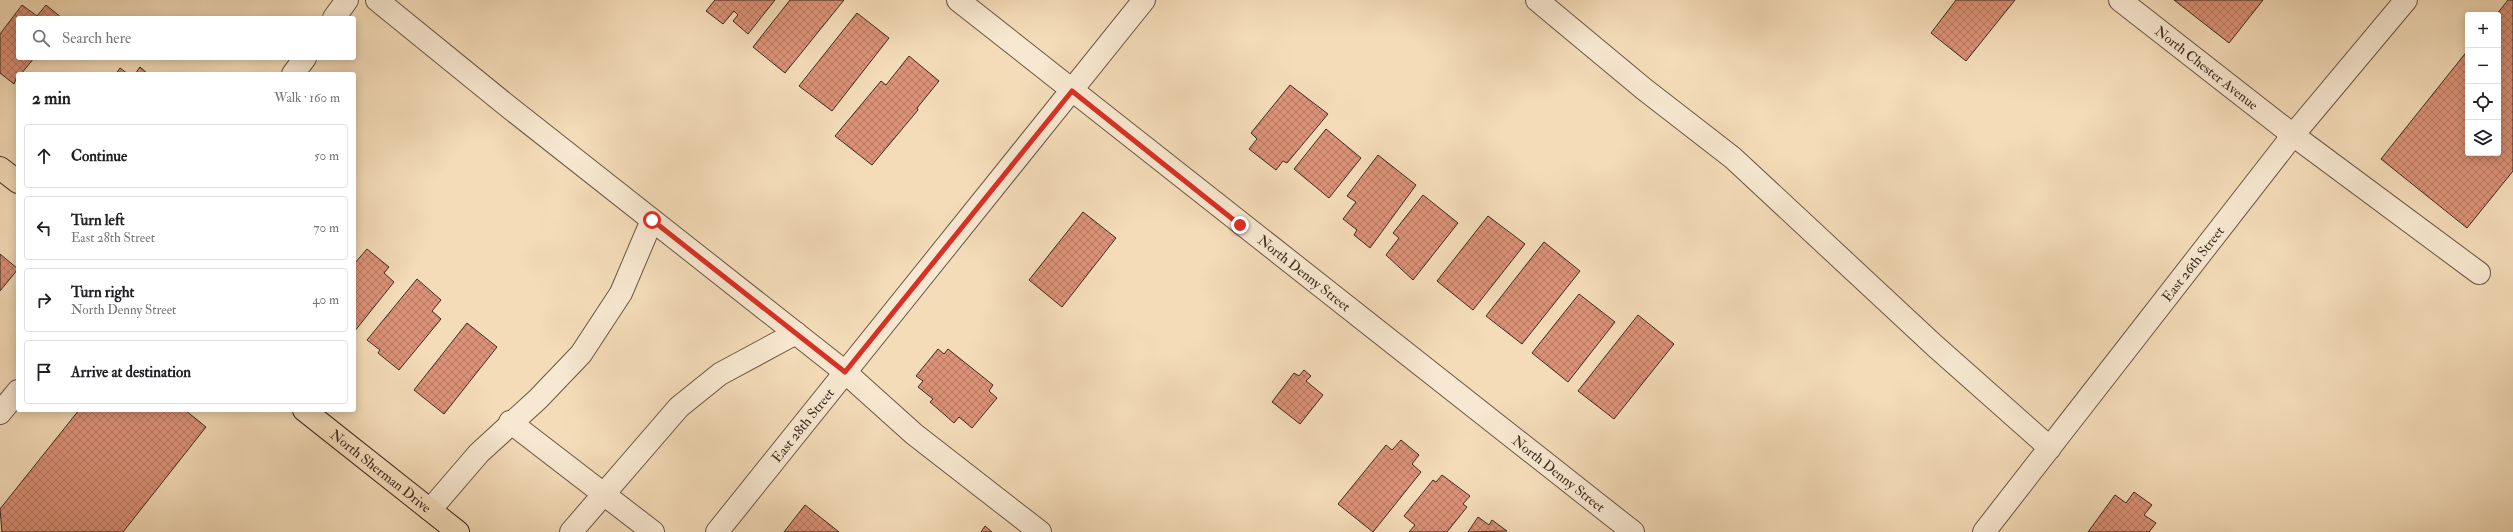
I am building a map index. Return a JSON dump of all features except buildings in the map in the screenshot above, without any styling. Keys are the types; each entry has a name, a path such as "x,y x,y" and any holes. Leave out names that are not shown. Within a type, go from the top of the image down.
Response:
{"main road":[{"path":"0,168 16,180"},
{"name":"North Sherman Drive","path":"307,412 458,532"}],"street":[{"path":"335,16 347,0"},
{"path":"377,0 505,104 845,372 914,434 1040,532"},
{"name":"North Denny Street","path":"958,0 1633,532"},
{"name":"East 28th Street","path":"717,532 1144,0"},
{"path":"1538,0 1644,89 1733,158 1935,346 2050,448"},
{"name":"North Chester Avenue","path":"2120,0 2293,135 2479,274"},
{"name":"East 26th Street","path":"1984,532 2293,135 2406,0"},
{"path":"294,72 304,60"},
{"path":"430,510 479,453 510,422 538,398 581,354 621,293 652,220"},
{"path":"571,532 679,407 720,374 796,333"},
{"path":"0,413 16,393"},
{"path":"510,422 653,532"}],"route":[{"path":"652,220 845,372 1072,91 1240,225"}]}
